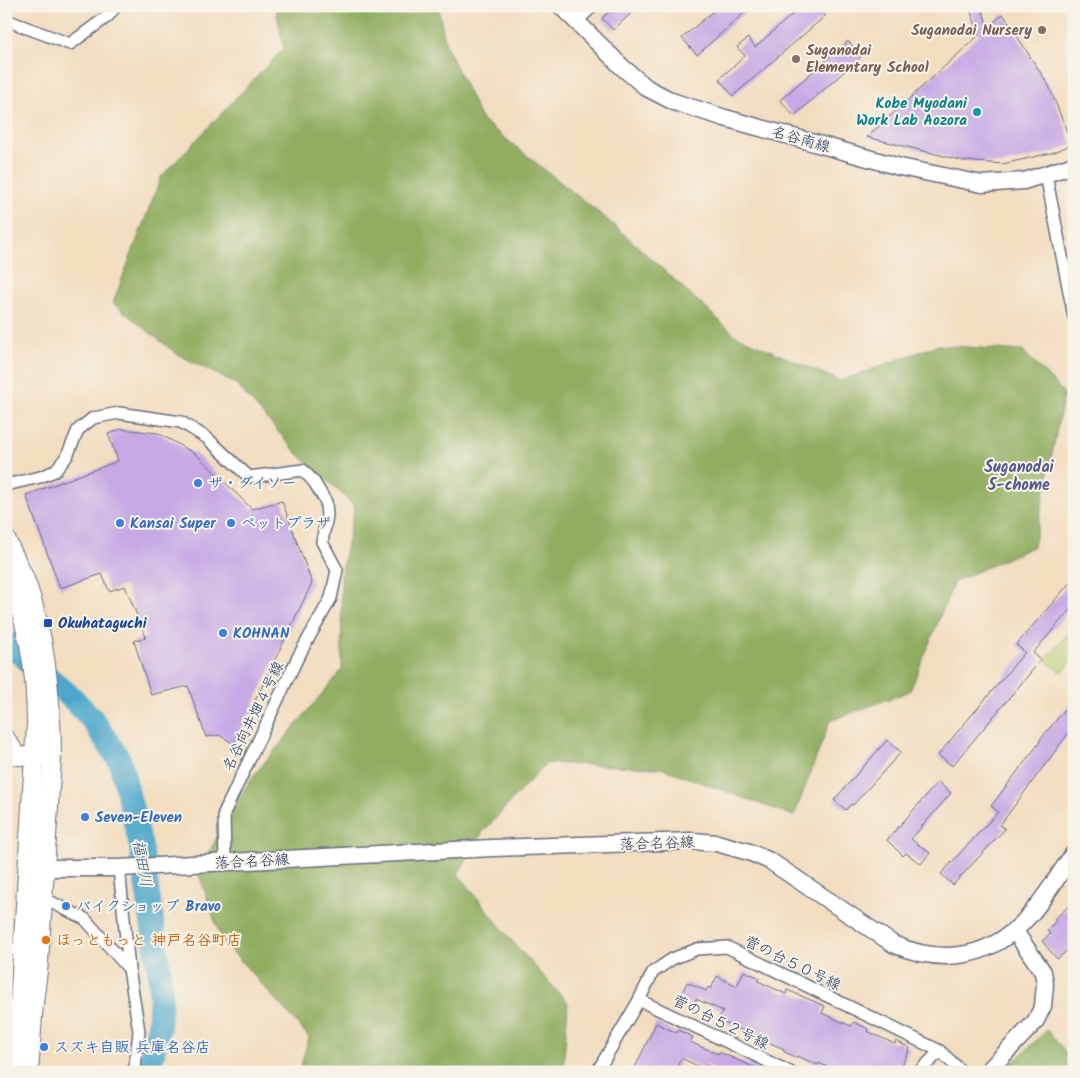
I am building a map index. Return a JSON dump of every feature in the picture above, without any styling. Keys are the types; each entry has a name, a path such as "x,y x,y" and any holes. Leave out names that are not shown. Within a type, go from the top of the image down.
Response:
{"main road":[{"path":"6,539 26,583 42,640 48,679 52,728 52,759 39,963 29,1072"},
{"path":"6,573 13,588 26,633 34,676 36,724 27,868 14,950 15,1072"},
{"path":"6,739 17,756 52,759"}],"street":[{"path":"6,20 70,44 108,16 116,6"},
{"name":"名谷南線","path":"561,6 622,67 647,88 674,102 900,167 962,181 992,185 1024,181 1074,166"},
{"path":"577,22 594,6"},
{"path":"1046,175 1074,317"},
{"name":"名谷向井畑４号線","path":"6,485 40,477 55,471 66,456 78,430 93,418 118,413 181,422 207,438 248,477 303,470 314,482 326,502 327,516 322,542 337,570 330,598 297,659 224,813 225,862"},
{"name":"落合名谷線","path":"27,868 119,868 492,848 668,841 709,842 748,852 770,861 893,944 912,952 930,956 962,955 994,945 1014,930 1033,911 1074,853"},
{"path":"119,868 128,969 139,1031 135,1067 132,1072"},
{"path":"43,898 85,919 128,969"},
{"path":"986,1072 1035,1022 1043,1006 1045,984 1042,972 1014,930"},
{"name":"菅の台５０号線","path":"597,1072 640,1000 653,972 672,958 697,949 727,947 940,1051 962,1072"},
{"name":"菅の台５２号線","path":"640,1000 790,1072"},
{"path":"919,1072 940,1051"}],"green space":[{"path":"275,6 438,6 446,45 481,119 614,225 735,335 840,381 938,345 1023,351 1064,393 1034,546 954,582 910,691 830,721 794,816 661,768 546,763 482,833 458,874 511,940 568,1003 563,1072 299,1072 309,1037 221,939 198,871 250,780 342,670 341,573 355,506 297,453 236,384 177,354 113,303 161,177 284,48"},
{"path":"1074,627 1074,658 1062,673 1045,660"},
{"path":"1047,1030 1074,1062 1074,1072 1003,1072"}],"building":[{"path":"615,6 639,6 613,30 602,18"},
{"path":"719,6 752,6 697,55 682,38"},
{"path":"802,6 816,6 825,16 733,96 719,79 745,56 737,47 748,38 755,47"},
{"name":"Kobe Myodani Work Lab Aozora","path":"981,6 988,27 1003,14 1049,86 1072,144 1055,152 1003,164 964,161 867,137 979,35 970,9"},
{"path":"848,41 862,56 794,116 780,100"},
{"path":"121,429 158,433 197,455 252,509 282,501 312,583 234,744 219,735 206,737 188,686 151,695 134,641 146,637 125,586 109,591 102,574 60,588 26,495 118,461 108,434"},
{"path":"1074,578 1074,605 1033,653 1041,660 952,766 938,755 1025,652 1016,645"},
{"path":"1074,698 1074,726 1000,825 1005,829 953,885 941,874 998,812 991,806 1039,741"},
{"path":"887,740 901,752 853,805 851,804 846,810 834,800"},
{"path":"938,782 951,793 911,839 930,853 921,864 906,853 903,856 887,840"},
{"path":"1074,902 1074,945 1057,959 1042,941 1050,934 1047,930 1056,921 1054,919"},
{"path":"744,971 760,978 758,981 786,994 787,990 825,1006 822,1013 851,1026 854,1022 868,1029 867,1031 895,1044 896,1041 910,1048 899,1072 838,1072 819,1063 818,1065 797,1056 796,1058 783,1051 784,1049 718,1020 723,1011 696,999 693,1005 679,999 687,982 706,991 708,987 711,989 717,976 737,986"},
{"path":"656,1023 677,1033 678,1030 693,1037 690,1042 765,1072 721,1072 706,1065 704,1069 681,1058 675,1072 633,1072"}],"waterway":[{"name":"福田川","path":"6,641 72,698 92,719 120,761 141,847 159,969 161,997 159,1026 147,1072"}],"place":[{"name":"Suganodai Nursery","path":"1042,30"},
{"name":"Suganodai Elementary School","path":"796,59"},
{"name":"Kobe Myodani Work Lab Aozora","path":"977,112"},
{"name":"ザ・ダイソー","path":"198,483"},
{"name":"Kansai Super","path":"120,523"},
{"name":"ペットプラザ","path":"231,523"},
{"name":"Okuhataguchi","path":"48,623"},
{"name":"KOHNAN","path":"223,633"},
{"name":"Seven-Eleven","path":"85,817"},
{"name":"バイクショップ Bravo","path":"66,906"},
{"name":"ほっともっと 神戸名谷町店","path":"46,940"},
{"name":"スズキ自販 兵庫名谷店","path":"44,1047"}],"district":[{"name":"Suganodai 5-chome","path":"1019,475"}]}
